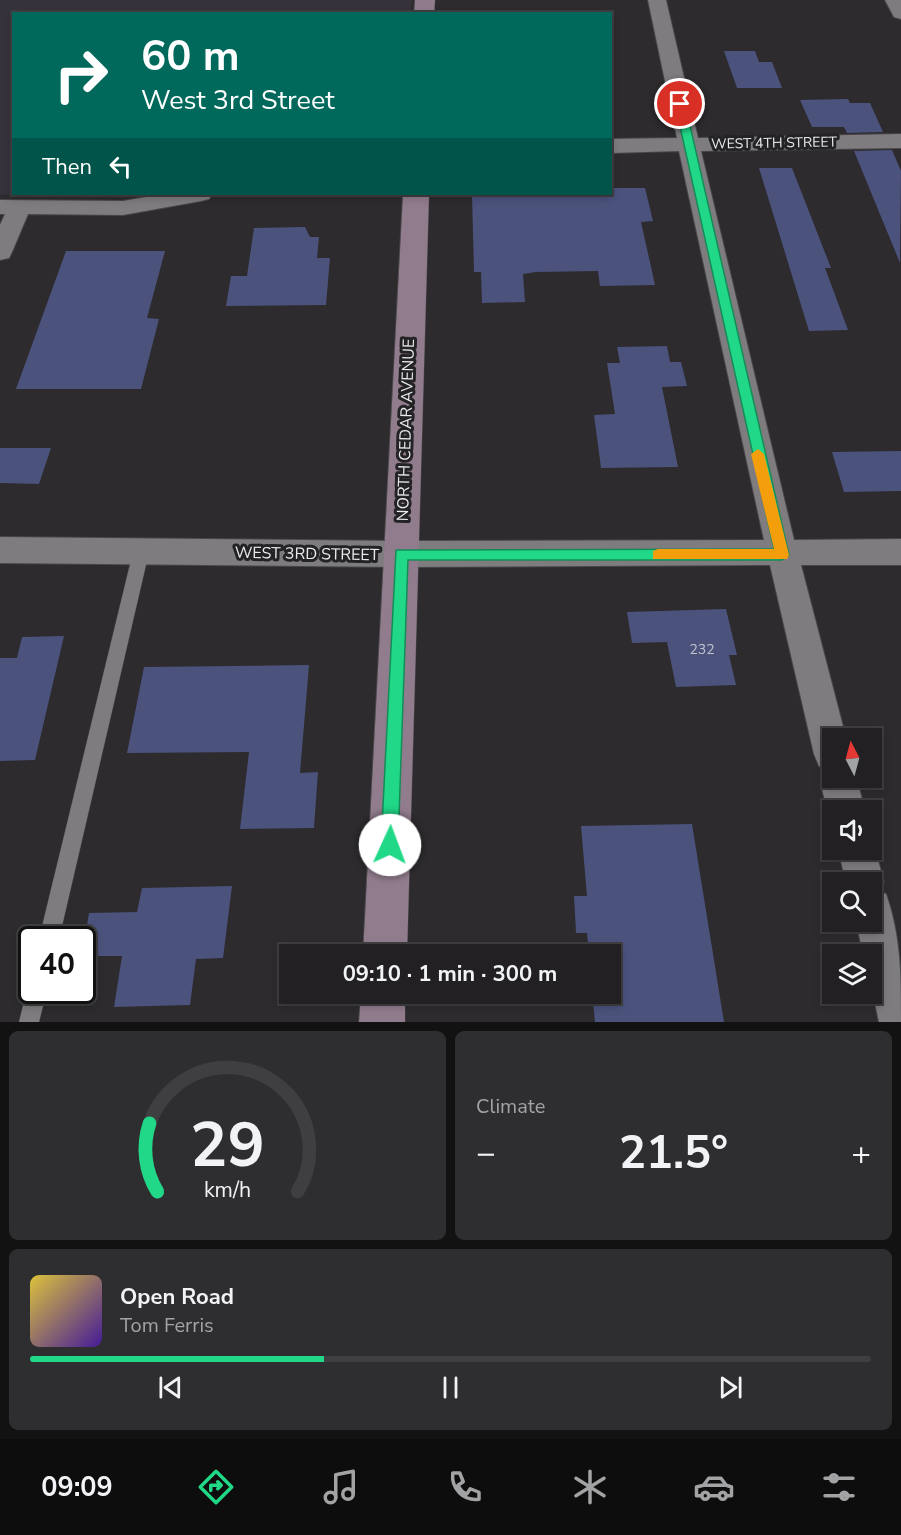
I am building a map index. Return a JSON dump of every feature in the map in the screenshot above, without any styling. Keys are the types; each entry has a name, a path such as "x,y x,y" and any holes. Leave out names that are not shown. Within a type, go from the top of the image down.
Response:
{"street":[{"path":"657,0 782,555 825,728"},
{"path":"894,0 901,13"},
{"name":"WEST 4TH STREET","path":"612,146 901,141"},
{"path":"0,252 9,208 123,208 195,195"},
{"name":"NORTH CEDAR AVENUE","path":"385,944 416,195"},
{"name":"WEST 3RD STREET","path":"0,550 782,555 901,552"},
{"path":"878,932 900,1022"},
{"path":"382,1022 383,1004"}],"lane":[{"path":"52,926 141,552"},
{"path":"29,1022 34,1004"}],"shaded area":[{"path":"0,0 412,0 411,12 12,12 12,195 0,195"}],"building":[{"path":"724,51 755,51 759,62 772,62 782,88 737,88"},
{"path":"848,99 850,103 870,103 883,132 847,133 844,127 812,127 800,100"},
{"path":"892,150 901,171 900,263 854,151"},
{"path":"759,168 792,168 831,268 825,268 848,330 809,331"},
{"path":"612,188 645,188 653,221 641,222 655,285 600,286 598,271 536,272 523,274 525,302 482,303 481,272 474,272 472,195 612,195"},
{"path":"305,227 310,237 319,237 317,258 330,258 326,305 226,306 231,276 247,276 254,228"},
{"path":"66,251 165,251 147,318 159,319 141,389 16,389"},
{"path":"667,346 670,362 681,362 687,386 662,387 678,467 601,468 594,415 615,414 607,363 620,363 617,347"},
{"path":"0,448 51,448 39,484 0,483"},
{"path":"901,451 901,491 844,492 832,452"},
{"path":"726,609 737,655 729,655 736,685 676,687 667,642 632,643 627,612"},
{"path":"64,636 35,760 0,761 0,658 17,658 22,637"},
{"path":"309,665 300,773 318,772 314,828 240,829 249,752 127,753 144,667"},
{"path":"692,824 724,1022 595,1022 593,1004 621,1004 621,944 588,944 587,933 576,933 574,896 587,896 581,826"},
{"path":"232,886 223,958 196,959 190,1005 114,1007 122,956 96,956 96,926 87,926 89,913 137,912 142,888"}],"slow traffic":[{"path":"658,555 782,555 758,454"}],"route":[{"path":"390,845 401,554 782,555 753,435 680,104"}]}
